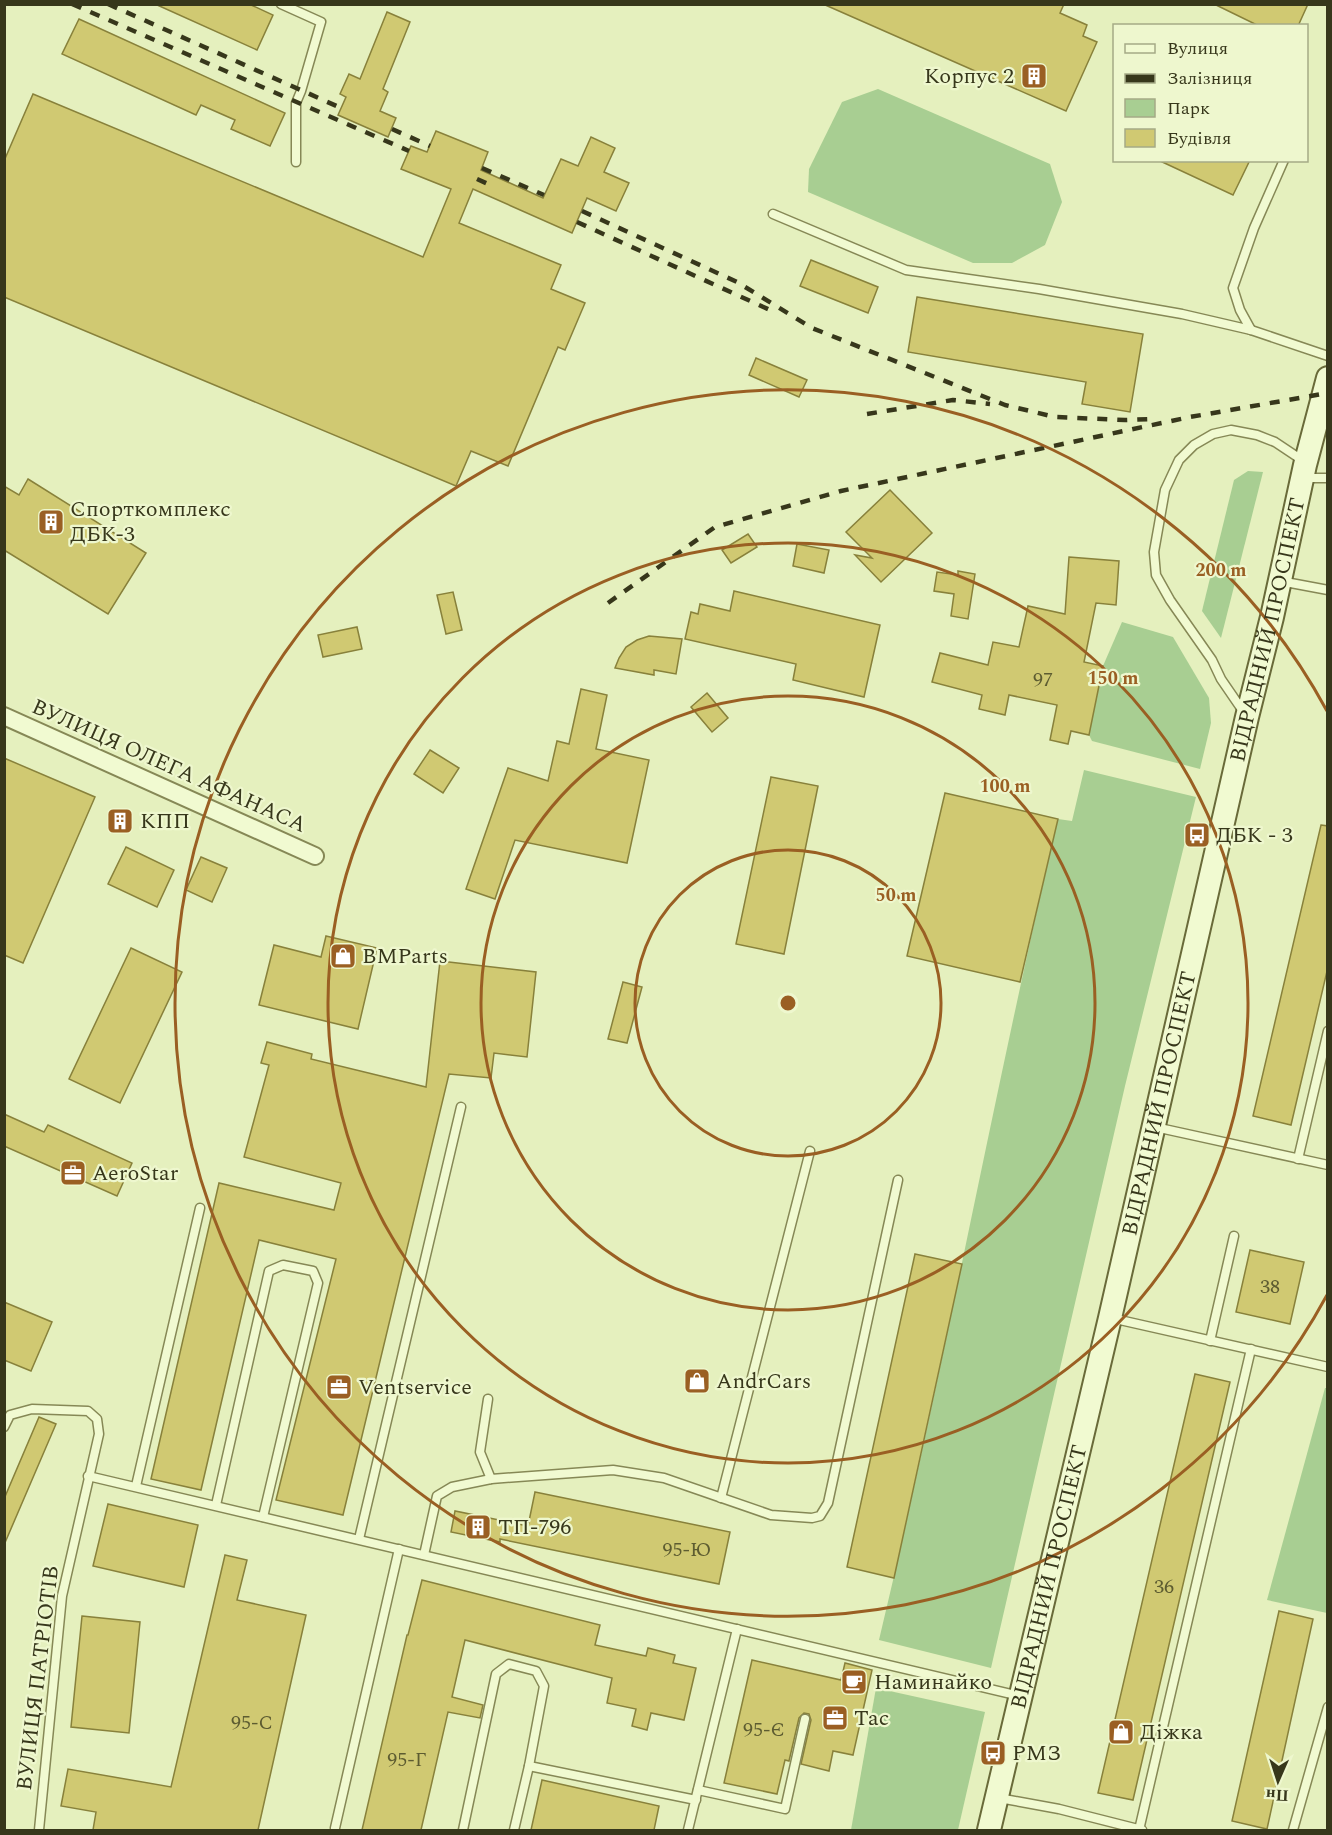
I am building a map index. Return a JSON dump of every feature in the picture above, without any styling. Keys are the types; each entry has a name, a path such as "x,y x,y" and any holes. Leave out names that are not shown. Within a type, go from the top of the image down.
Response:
{"main road":[{"name":"ВІДРАДНИЙ ПРОСПЕКТ","path":"989,1830 1110,1318 1303,472 1328,378"}],"street":[{"name":"ВУЛИЦЯ ОЛЕГА АФАНАСА","path":"4,716 315,856"}],"lane":[{"path":"281,4 321,22 302,91 296,103 296,162"},
{"path":"1251,330 1240,310 1233,288 1254,228 1283,162"},
{"path":"773,214 906,270 1039,289 1182,314 1251,330 1328,356"},
{"path":"1247,717 1156,575 1154,552 1165,490 1179,460 1194,445 1213,434 1231,430 1257,435 1275,442 1299,458 1303,472 1328,478"},
{"path":"1279,581 1328,590"},
{"path":"1298,1159 1328,1031"},
{"path":"359,1539 461,1107"},
{"path":"1153,1126 1328,1165"},
{"path":"721,1498 810,1151"},
{"path":"424,1555 437,1496 452,1487 491,1479 613,1470 664,1479 771,1515 812,1518 820,1516 828,1503 898,1180"},
{"path":"136,1486 200,1208"},
{"path":"1210,1341 1234,1236"},
{"path":"216,1505 270,1271 283,1265 313,1271 318,1283 263,1517"},
{"path":"1110,1318 1328,1366"},
{"path":"997,1798 1059,1809 1141,1830 1251,1349"},
{"path":"488,1399 480,1452 491,1479"},
{"name":"ВУЛИЦЯ ПАТРІОТІВ","path":"4,1427 10,1415 32,1408 88,1411 97,1419 99,1434 62,1596 39,1830"},
{"path":"88,1476 1021,1696"},
{"path":"335,1828 399,1549"},
{"path":"688,1830 737,1629"},
{"path":"463,1830 496,1674 508,1664 536,1671 544,1686 514,1830"},
{"path":"1293,1830 1328,1707"},
{"path":"698,1790 785,1809 805,1719"},
{"path":"529,1766 696,1800"}],"green space":[{"path":"878,89 1050,164 1062,202 1045,245 1012,263 973,263 808,192 809,169 842,102"},
{"path":"1248,471 1263,472 1221,638 1202,611 1234,480"},
{"path":"1122,622 1173,637 1209,698 1211,723 1200,769 1092,741 1089,735 1103,666"},
{"path":"1084,770 1196,797 1125,1086 991,1668 879,1640 1058,819 1072,821"},
{"path":"1325,1388 1328,1388 1327,1613 1267,1600"},
{"path":"876,1688 985,1712 958,1830 851,1830"}],"building":[{"path":"155,4 249,4 273,15 257,50"},
{"name":"Корпус 2","path":"823,4 1064,4 1060,13 1087,25 1083,36 1097,42 1066,111"},
{"path":"1214,4 1308,4 1299,24 1255,24"},
{"path":"387,12 410,22 383,89 388,92 380,111 396,118 388,137 338,115 346,97 340,94 349,74 360,79"},
{"path":"79,19 285,113 270,146 231,129 235,120 201,105 196,115 62,54"},
{"path":"33,94 423,257 451,189 401,169 411,146 427,152 436,131 488,152 481,170 543,198 561,159 578,166 591,137 615,148 604,172 629,183 616,211 587,198 572,233 473,189 459,223 561,265 551,289 585,303 565,350 558,347 508,466 471,451 456,486 4,297 4,161"},
{"path":"1162,162 1249,162 1233,195"},
{"path":"811,260 878,287 868,313 800,286"},
{"path":"917,297 1143,334 1130,412 1082,404 1086,382 908,352"},
{"path":"756,358 807,380 799,397 749,375"},
{"name":"Спорткомплекс ДБК-3","path":"28,479 146,553 108,614 4,550 4,486 19,495"},
{"path":"890,490 932,533 881,582 855,555 872,558 846,532"},
{"path":"748,534 757,547 731,563 722,550"},
{"path":"797,544 829,550 824,573 793,566"},
{"path":"1069,557 1119,561 1116,605 1096,603 1084,662 1103,666 1089,735 1071,731 1068,744 1050,740 1057,705 1009,695 1005,715 979,709 982,695 932,682 940,653 988,665 993,642 1019,647 1028,606 1065,614"},
{"path":"958,571 975,574 968,619 951,616 954,594 934,591 937,572 958,575"},
{"path":"734,591 880,625 864,697 793,680 796,664 685,639 691,612 698,614 700,604 730,611"},
{"path":"453,592 462,630 446,634 437,595"},
{"path":"357,627 362,649 323,657 318,635"},
{"path":"649,636 682,639 676,674 654,670 654,675 615,668 626,647"},
{"path":"581,689 607,695 596,749 649,760 627,863 515,840 495,899 466,889 508,768 548,781 557,741 569,744"},
{"path":"707,693 728,718 712,732 691,707"},
{"path":"430,750 459,768 443,793 414,774"},
{"path":"4,758 95,797 23,963 4,955"},
{"path":"771,777 818,786 784,954 736,944"},
{"path":"945,793 1058,819 1020,982 907,956"},
{"path":"1321,825 1328,826 1328,967 1291,1125 1253,1116"},
{"path":"126,847 174,870 157,907 108,884"},
{"path":"201,857 227,868 212,902 186,890"},
{"path":"326,936 377,948 358,1029 259,1005 274,945 321,957"},
{"path":"131,948 182,972 120,1103 69,1079"},
{"path":"440,961 536,972 527,1057 494,1053 491,1078 449,1074 343,1515 276,1500 336,1259 259,1240 201,1490 151,1479 219,1183 334,1210 341,1183 244,1157 269,1065 261,1063 267,1042 312,1054 311,1059 426,1087"},
{"path":"623,982 642,987 627,1043 608,1039"},
{"path":"4,1114 44,1132 48,1125 132,1163 117,1196 4,1146"},
{"path":"1250,1250 1304,1262 1290,1324 1236,1312"},
{"path":"915,1254 962,1264 894,1578 847,1567"},
{"path":"4,1302 52,1322 31,1371 4,1360"},
{"path":"1195,1374 1230,1382 1133,1800 1098,1793"},
{"path":"39,1417 56,1424 4,1545 4,1499"},
{"path":"535,1492 730,1532 719,1584 500,1539 500,1542 451,1532 455,1511 528,1526"},
{"path":"108,1504 198,1525 184,1587 93,1566"},
{"path":"225,1555 247,1560 237,1600 306,1615 258,1830 93,1830 96,1812 61,1806 68,1769 171,1787"},
{"path":"422,1580 600,1625 595,1645 646,1656 648,1648 675,1655 673,1663 696,1668 684,1720 651,1713 647,1730 632,1726 636,1709 607,1703 612,1678 465,1640 452,1697 483,1705 480,1718 448,1712 421,1830 362,1830"},
{"path":"1279,1611 1313,1619 1267,1829 1232,1821"},
{"path":"82,1616 140,1622 129,1733 71,1727"},
{"path":"752,1660 841,1680 845,1663 872,1670 853,1755 833,1751 829,1771 801,1764 811,1720 809,1714 804,1713 799,1718 789,1761 785,1760 777,1794 724,1783"},
{"path":"542,1780 659,1806 654,1830 531,1830"}],"railway":[{"path":"72,4 409,151"},
{"path":"108,4 341,108"},
{"path":"392,129 430,146"},
{"path":"482,168 544,195"},
{"path":"477,179 488,184"},
{"path":"582,211 737,282 812,328 1005,405 1055,417 1152,419"},
{"path":"577,222 770,310"},
{"path":"608,603 715,527 841,491 1190,417 1328,393"},
{"path":"867,414 953,400 990,404"}],"place":[{"name":"Корпус 2","path":"1034,76"},
{"name":"Спорткомплекс ДБК-3","path":"51,522"},
{"name":"КПП","path":"120,821"},
{"name":"ДБК - 3","path":"1197,835"},
{"name":"BMParts","path":"343,956"},
{"name":"AeroStar","path":"73,1173"},
{"name":"AndrCars","path":"697,1381"},
{"name":"Ventservice","path":"339,1387"},
{"name":"ТП-796","path":"478,1527"},
{"name":"Наминайко","path":"854,1682"},
{"name":"Тас","path":"835,1718"},
{"name":"Діжка","path":"1121,1732"},
{"name":"РМЗ","path":"993,1753"}]}
